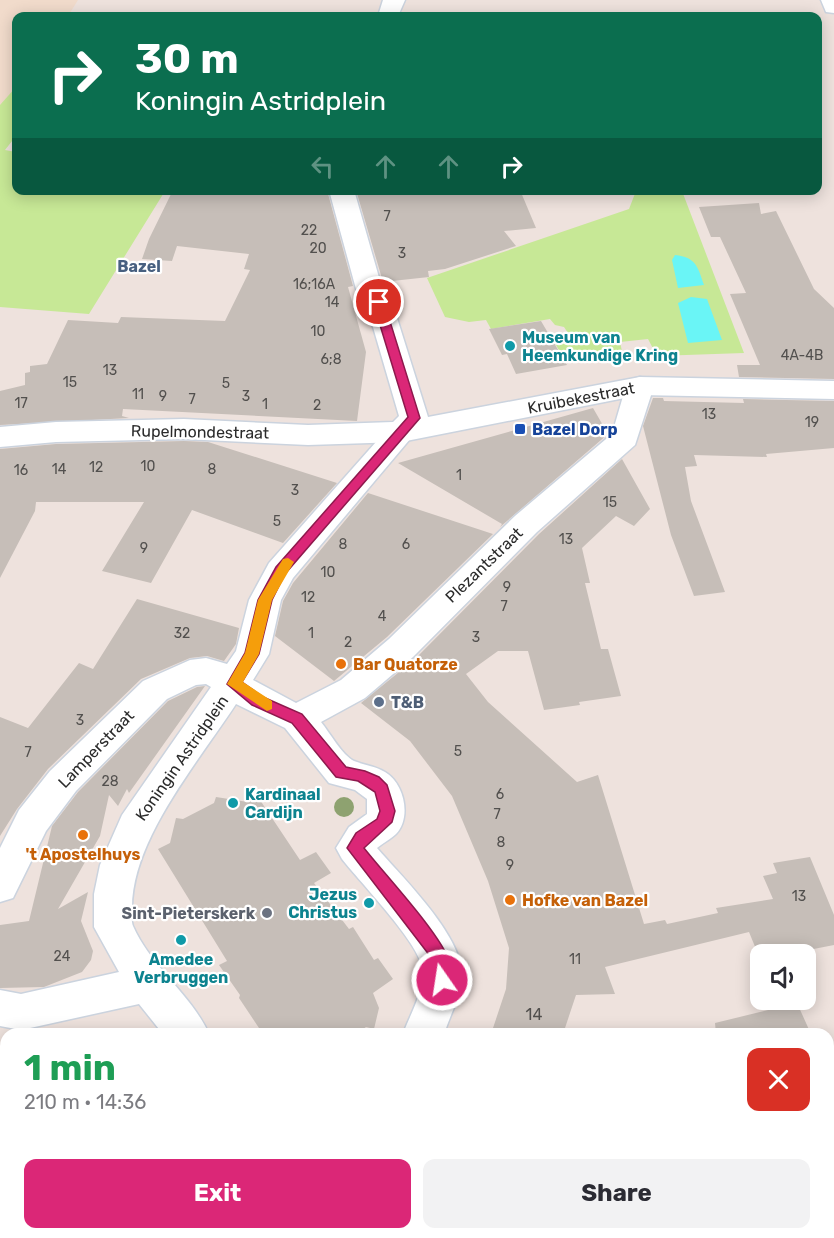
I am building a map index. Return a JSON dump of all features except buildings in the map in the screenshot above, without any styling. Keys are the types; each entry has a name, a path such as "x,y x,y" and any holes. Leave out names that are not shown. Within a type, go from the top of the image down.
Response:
{"street":[{"path":"832,0 834,7"},
{"path":"234,684 252,654 265,600 280,571 414,418 379,302 369,289 342,195"},
{"name":"Kruibekestraat","path":"401,432 640,386 834,390"},
{"name":"Plezantstraat","path":"297,718 353,689 401,648 526,524 625,438 640,386"},
{"name":"Rupelmondestraat","path":"0,437 56,432 184,429 308,435 401,432"},
{"name":"Lamperstraat","path":"0,886 32,821 63,781 155,690 190,673 206,671 219,675 234,684"},
{"name":"Koningin Astridplein","path":"184,1028 147,984 113,927 113,894 119,866 135,826 234,684 258,701 297,718 342,773 360,776 374,782 382,789 387,811 384,822 362,838 355,848 407,912 442,965 442,980 425,1028"},
{"path":"0,1008 21,1012 147,984"}],"shaded area":[{"path":"0,0 78,0 70,12 12,12 12,138 0,143"}],"green space":[{"path":"12,92 12,141 5,150 12,151 12,195 163,195 89,314 0,307 0,105"},
{"path":"634,195 684,195 744,353 657,356 648,339 620,342 623,356 565,362 554,341 565,339 562,335 568,333 564,327 555,325 550,319 491,329 486,320 469,322 445,317 427,278 629,209"}],"water":[{"path":"675,255 688,258 695,264 704,285 678,288 672,260"},
{"path":"691,297 707,299 722,340 688,343 678,303"}],"slow traffic":[{"path":"267,705 234,684 252,654 265,600 280,571 288,562"}],"place":[{"name":"Museum van Heemkundige Kring","path":"510,346"},
{"name":"Bazel Dorp","path":"520,429"},
{"name":"Bar Quatorze","path":"341,664"},
{"name":"T&B","path":"379,702"},
{"name":"Kardinaal Cardijn","path":"233,803"},
{"name":"'t Apostelhuys","path":"83,835"},
{"name":"Hofke van Bazel","path":"510,900"},
{"name":"Jezus Christus","path":"369,903"},
{"name":"Sint-Pieterskerk","path":"267,913"},
{"name":"Amedee Verbruggen","path":"181,940"}],"district":[{"name":"Bazel","path":"139,266"}],"route":[{"path":"379,302 414,418 280,571 265,600 252,654 234,684 258,701 297,718 342,773 360,776 374,782 382,789 387,811 384,822 362,838 355,848 407,912 435,951 442,965 442,980"}]}
